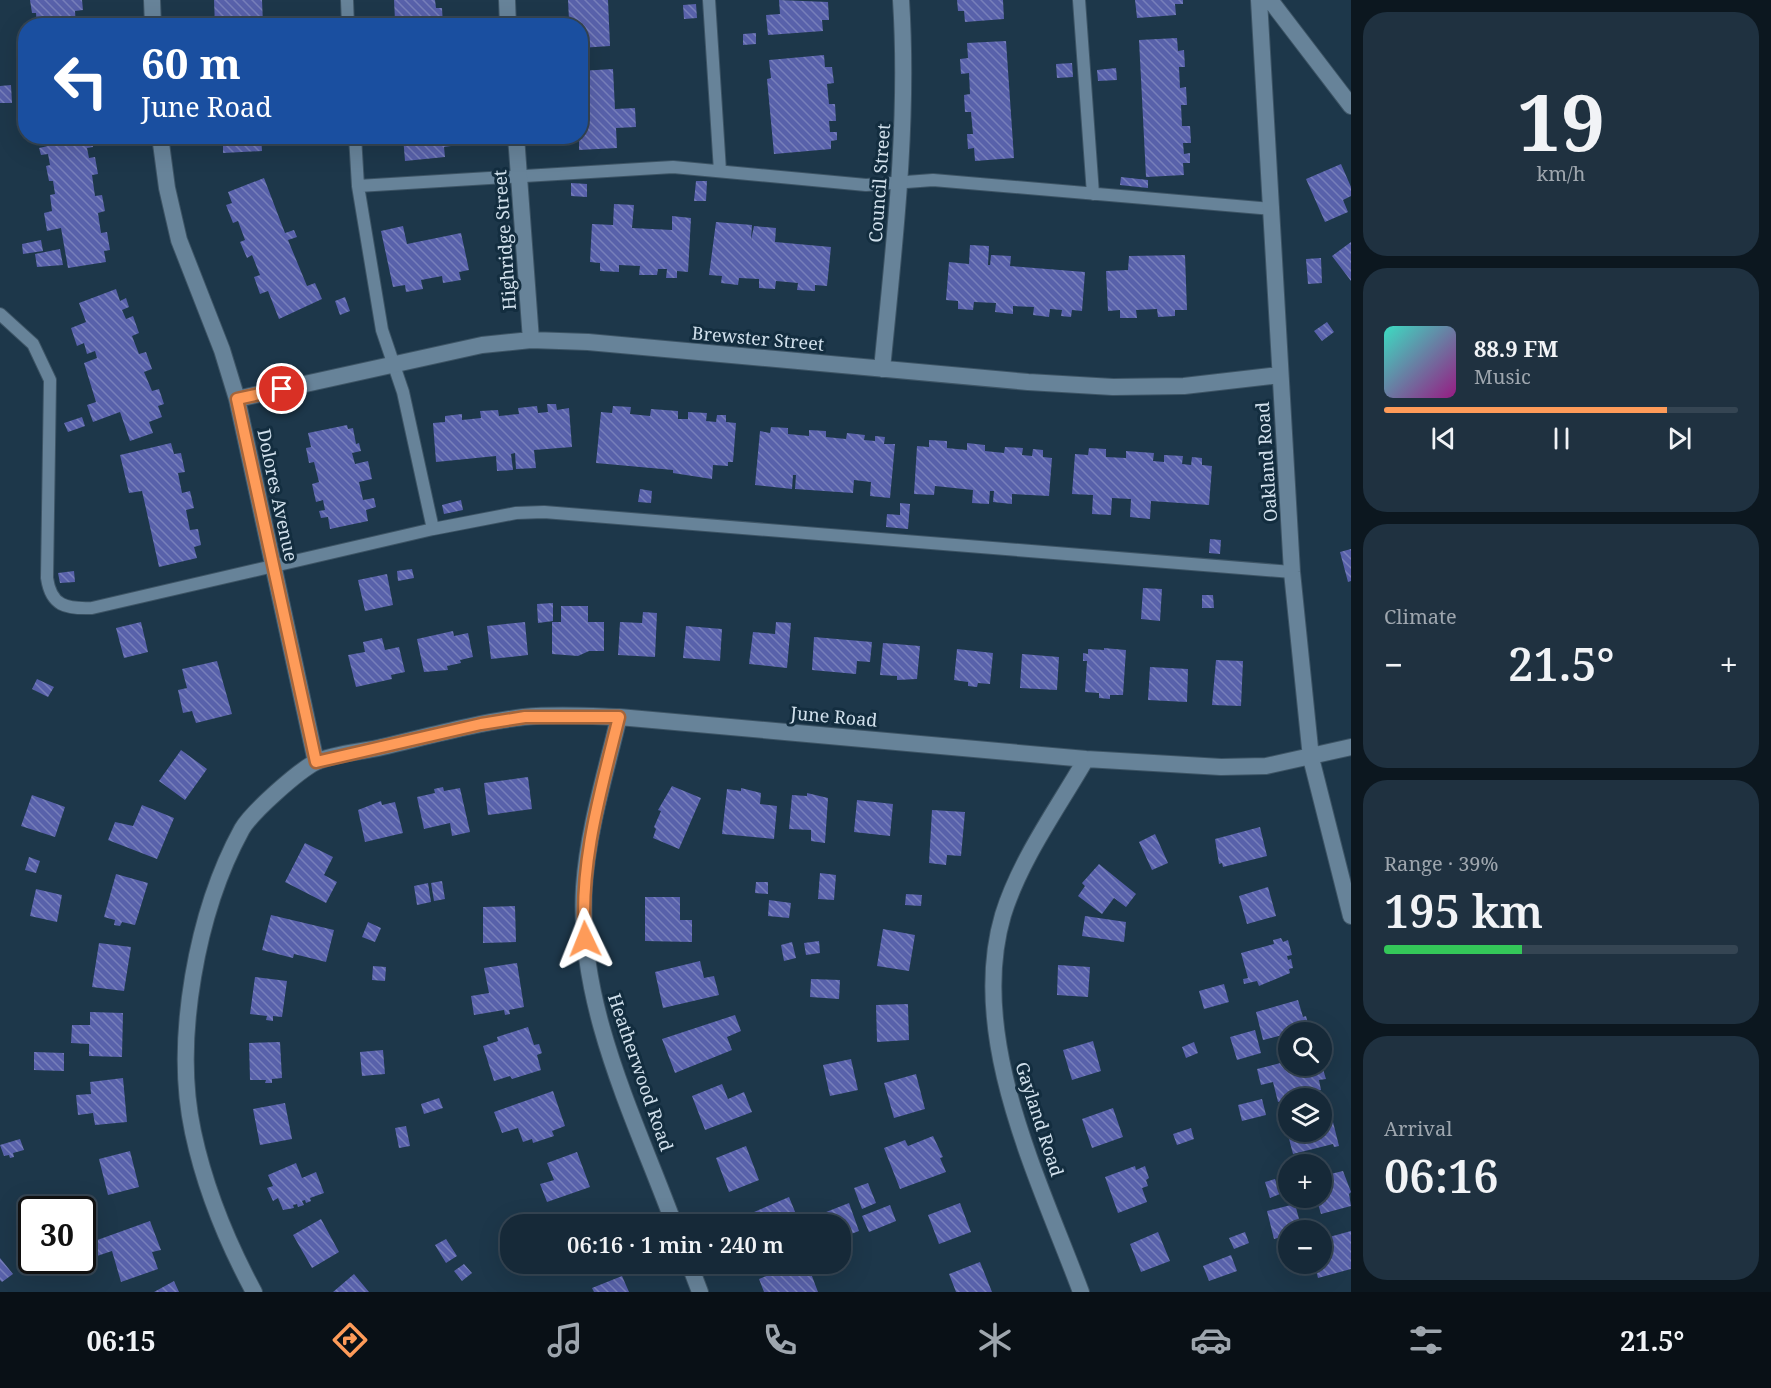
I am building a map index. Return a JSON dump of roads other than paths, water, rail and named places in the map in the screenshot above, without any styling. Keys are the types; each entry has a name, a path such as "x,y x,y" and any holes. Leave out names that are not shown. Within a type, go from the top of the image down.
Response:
{"street":[{"path":"152,0 153,18"},
{"path":"507,0 508,18"},
{"name":"Council Street","path":"882,369 900,182 905,72 901,0"},
{"name":"Oakland Road","path":"1259,0 1273,209 1292,572 1311,758 1351,916"},
{"path":"1270,0 1351,106"},
{"name":"Dolores Avenue","path":"161,144 167,188 179,240 222,350 237,399 316,762"},
{"name":"Highridge Street","path":"517,144 531,340"},
{"name":"Brewster Street","path":"237,399 482,345 531,340 588,342 1113,387 1184,386 1280,375"},
{"name":"June Road","path":"316,762 481,724 525,717 619,717 1086,759 1221,767 1266,766 1311,758 1351,747"},
{"name":"Heatherwood Road","path":"619,717 592,828 584,886 588,974 600,1026 670,1214"},
{"name":"Gayland Road","path":"1080,1292 1013,1110 999,1057 993,1008 994,959 1003,915 1021,870 1086,759"},
{"path":"254,1292 237,1260 210,1197 192,1130 185,1061 191,997 203,934 219,879 243,826 276,792 316,762"},
{"path":"693,1274 700,1292"}],"lane":[{"path":"347,0 348,18"},
{"path":"709,0 720,171"},
{"path":"1079,0 1093,194"},
{"path":"355,144 358,186 382,330 394,363 433,528"},
{"path":"358,186 673,167 866,185 933,180 1273,209"},
{"path":"0,314 33,344 50,380 47,578 50,593 60,604 74,609 92,608 433,528 516,513 544,512 1292,572"}]}
